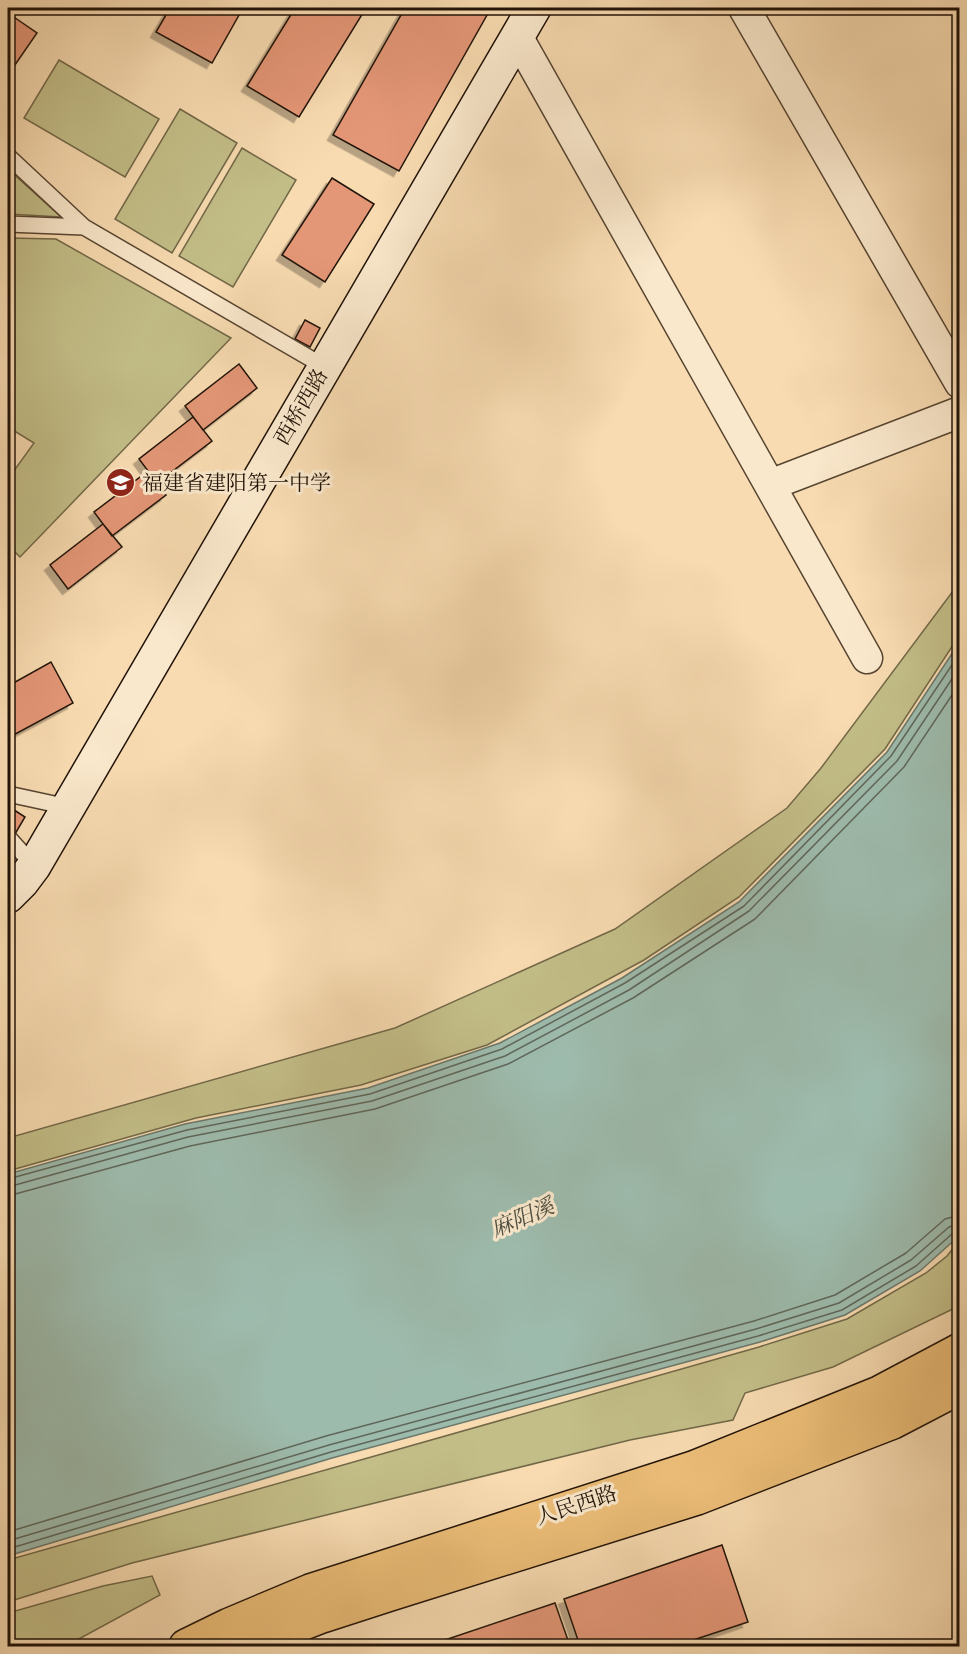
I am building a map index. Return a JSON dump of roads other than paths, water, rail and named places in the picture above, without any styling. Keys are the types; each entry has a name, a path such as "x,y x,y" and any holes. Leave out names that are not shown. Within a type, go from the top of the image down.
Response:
{"highway":[{"name":"人民西路","path":"186,1647 229,1625 310,1591 693,1467 879,1393 960,1350"},
{"name":"人民西路","path":"245,1647 322,1616 697,1498 893,1422 960,1387"}],"main road":[{"name":"西桥西路","path":"8,896 34,866 534,8"}],"street":[{"path":"744,8 960,383"},
{"path":"517,36 867,658"},
{"path":"770,485 960,412"}],"lane":[{"path":"8,156 84,227 325,367"},
{"path":"8,224 84,227"},
{"path":"8,794 68,807"},
{"path":"8,837 34,866"}],"water":[{"name":"麻阳溪","path":"959,643 959,1236 920,1271 845,1315 760,1342 332,1458 8,1556 8,1174 185,1124 368,1088 500,1043 622,978 739,902 887,752"}],"place":[{"name":"福建省建阳第一中学","path":"121,483"}]}
